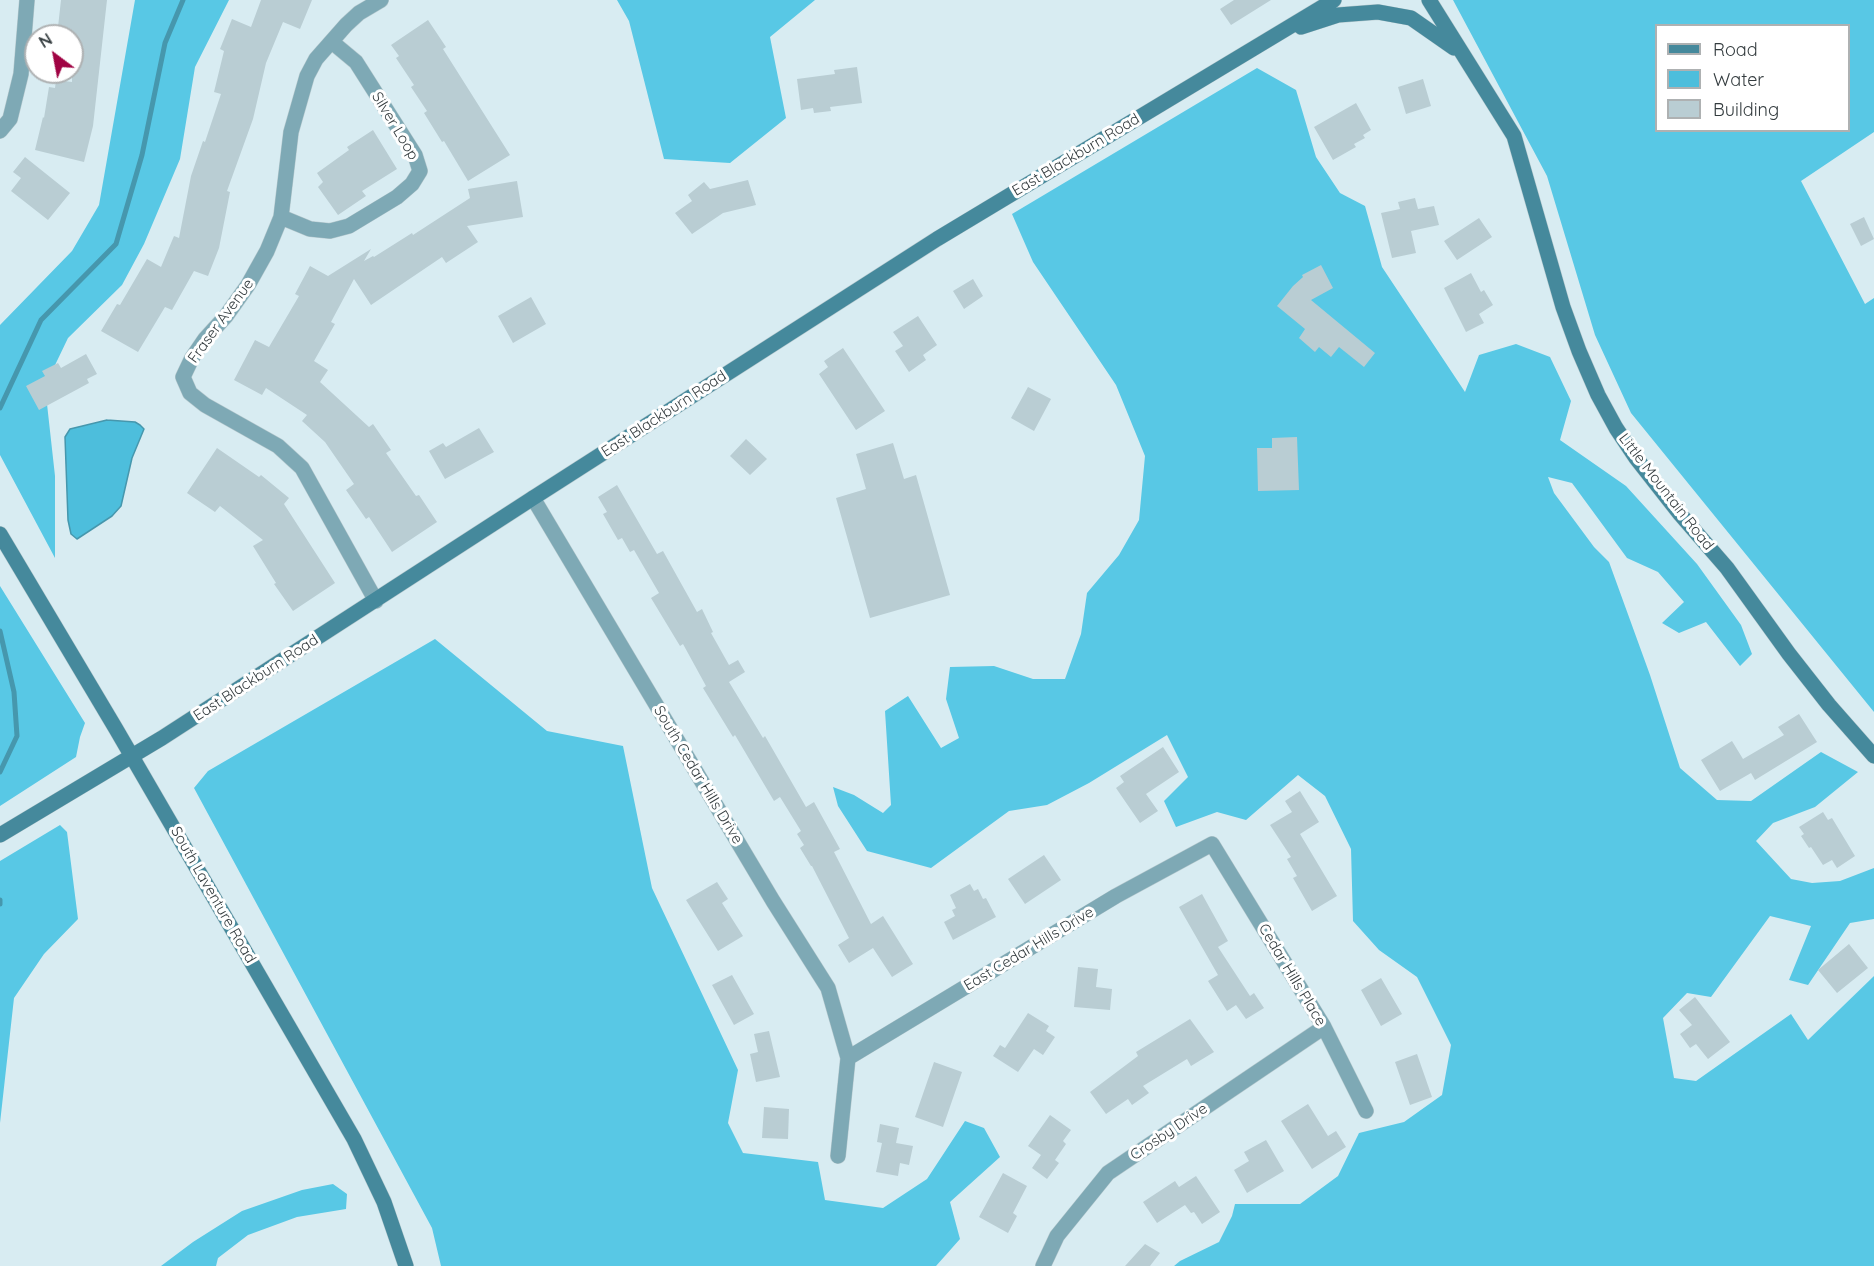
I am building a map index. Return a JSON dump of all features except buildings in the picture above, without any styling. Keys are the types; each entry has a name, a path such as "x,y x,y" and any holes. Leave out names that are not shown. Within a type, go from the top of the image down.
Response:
{"street":[{"path":"0,131 10,119 21,74 27,0"},
{"name":"Fraser Avenue","path":"376,601 302,468 279,446 205,405 190,393 183,377 205,339 226,316 248,285 267,251 281,218 291,132 307,76 316,59 346,24 381,0"},
{"name":"East Blackburn Road","path":"0,835 132,756 376,601 937,239 1334,0"},
{"name":"Little Mountain Road","path":"1429,0 1514,136 1563,307 1598,395 1616,428 1636,458 1680,514 1727,568 1829,705 1874,756"},
{"path":"1277,34 1338,15 1378,12 1412,18 1464,55"},
{"name":"Silver Loop","path":"281,218 310,229 330,231 349,226 397,197 412,184 420,171 415,155 356,62 332,42"},
{"name":"South Cedar Hills Drive","path":"533,498 773,901 828,988 848,1058"},
{"name":"South Laventure Road","path":"0,534 132,756 354,1139 384,1202 406,1266"},
{"name":"East Cedar Hills Drive","path":"848,1058 1116,896 1212,844"},
{"name":"Cedar Hills Place","path":"1212,844 1324,1027 1366,1111"},
{"name":"Crosby Drive","path":"1044,1266 1057,1236 1108,1173 1324,1027"},
{"path":"838,1156 848,1058"}],"shaded area":[{"path":"135,0 229,0 195,67 180,159 144,244 122,285 68,338 45,386 55,476 55,558 0,455 0,325 72,251 99,205"},
{"path":"617,0 815,0 770,37 786,118 730,163 664,159 629,21"},
{"path":"1453,0 1874,0 1874,132 1801,181 1865,304 1874,298 1874,712 1631,413 1595,335 1547,176"},
{"path":"1257,68 1296,90 1316,157 1340,193 1365,206 1382,267 1465,392 1479,355 1516,344 1550,357 1571,401 1560,440 1626,486 1697,564 1741,625 1752,654 1740,666 1706,622 1679,633 1662,623 1684,602 1658,572 1627,558 1572,483 1548,477 1554,493 1594,547 1609,562 1650,675 1680,768 1717,800 1751,801 1821,752 1858,772 1815,807 1773,823 1756,841 1791,879 1812,883 1840,881 1874,868 1874,919 1850,923 1808,985 1789,980 1811,926 1770,916 1711,997 1687,993 1663,1018 1674,1078 1696,1081 1791,1014 1808,1040 1874,976 1874,1266 1174,1266 1219,1242 1232,1216 1235,1204 1300,1204 1338,1176 1359,1133 1404,1122 1442,1095 1451,1045 1417,977 1379,950 1353,921 1351,849 1325,796 1298,775 1246,820 1217,812 1176,827 1164,801 1188,777 1167,735 1089,783 1047,805 1009,811 931,868 867,851 838,806 833,787 854,795 883,813 891,805 885,711 908,696 941,748 959,738 946,699 950,667 994,666 1033,679 1065,679 1081,634 1087,593 1119,555 1139,520 1145,456 1116,385 1033,262 1012,214"},
{"path":"0,586 85,723 76,757 0,806"},
{"path":"435,639 547,731 623,746 652,888 738,1070 728,1123 743,1153 818,1162 825,1200 883,1208 927,1179 965,1121 984,1128 1000,1157 950,1202 960,1239 936,1266 441,1266 432,1228 194,788 208,771"},
{"path":"60,825 67,832 78,919 44,954 14,998 0,1123 0,861"},
{"path":"333,1184 347,1194 346,1209 297,1217 248,1235 218,1258 216,1266 161,1266 193,1242 242,1211 302,1190"}],"water":[{"path":"107,420 135,422 144,429 132,458 121,506 112,516 77,539 71,534 68,520 65,437 70,429"}],"waterway":[{"path":"0,408 41,320 116,244 142,155 165,43 183,0"},
{"path":"0,631 14,692 17,736 0,772"}]}
